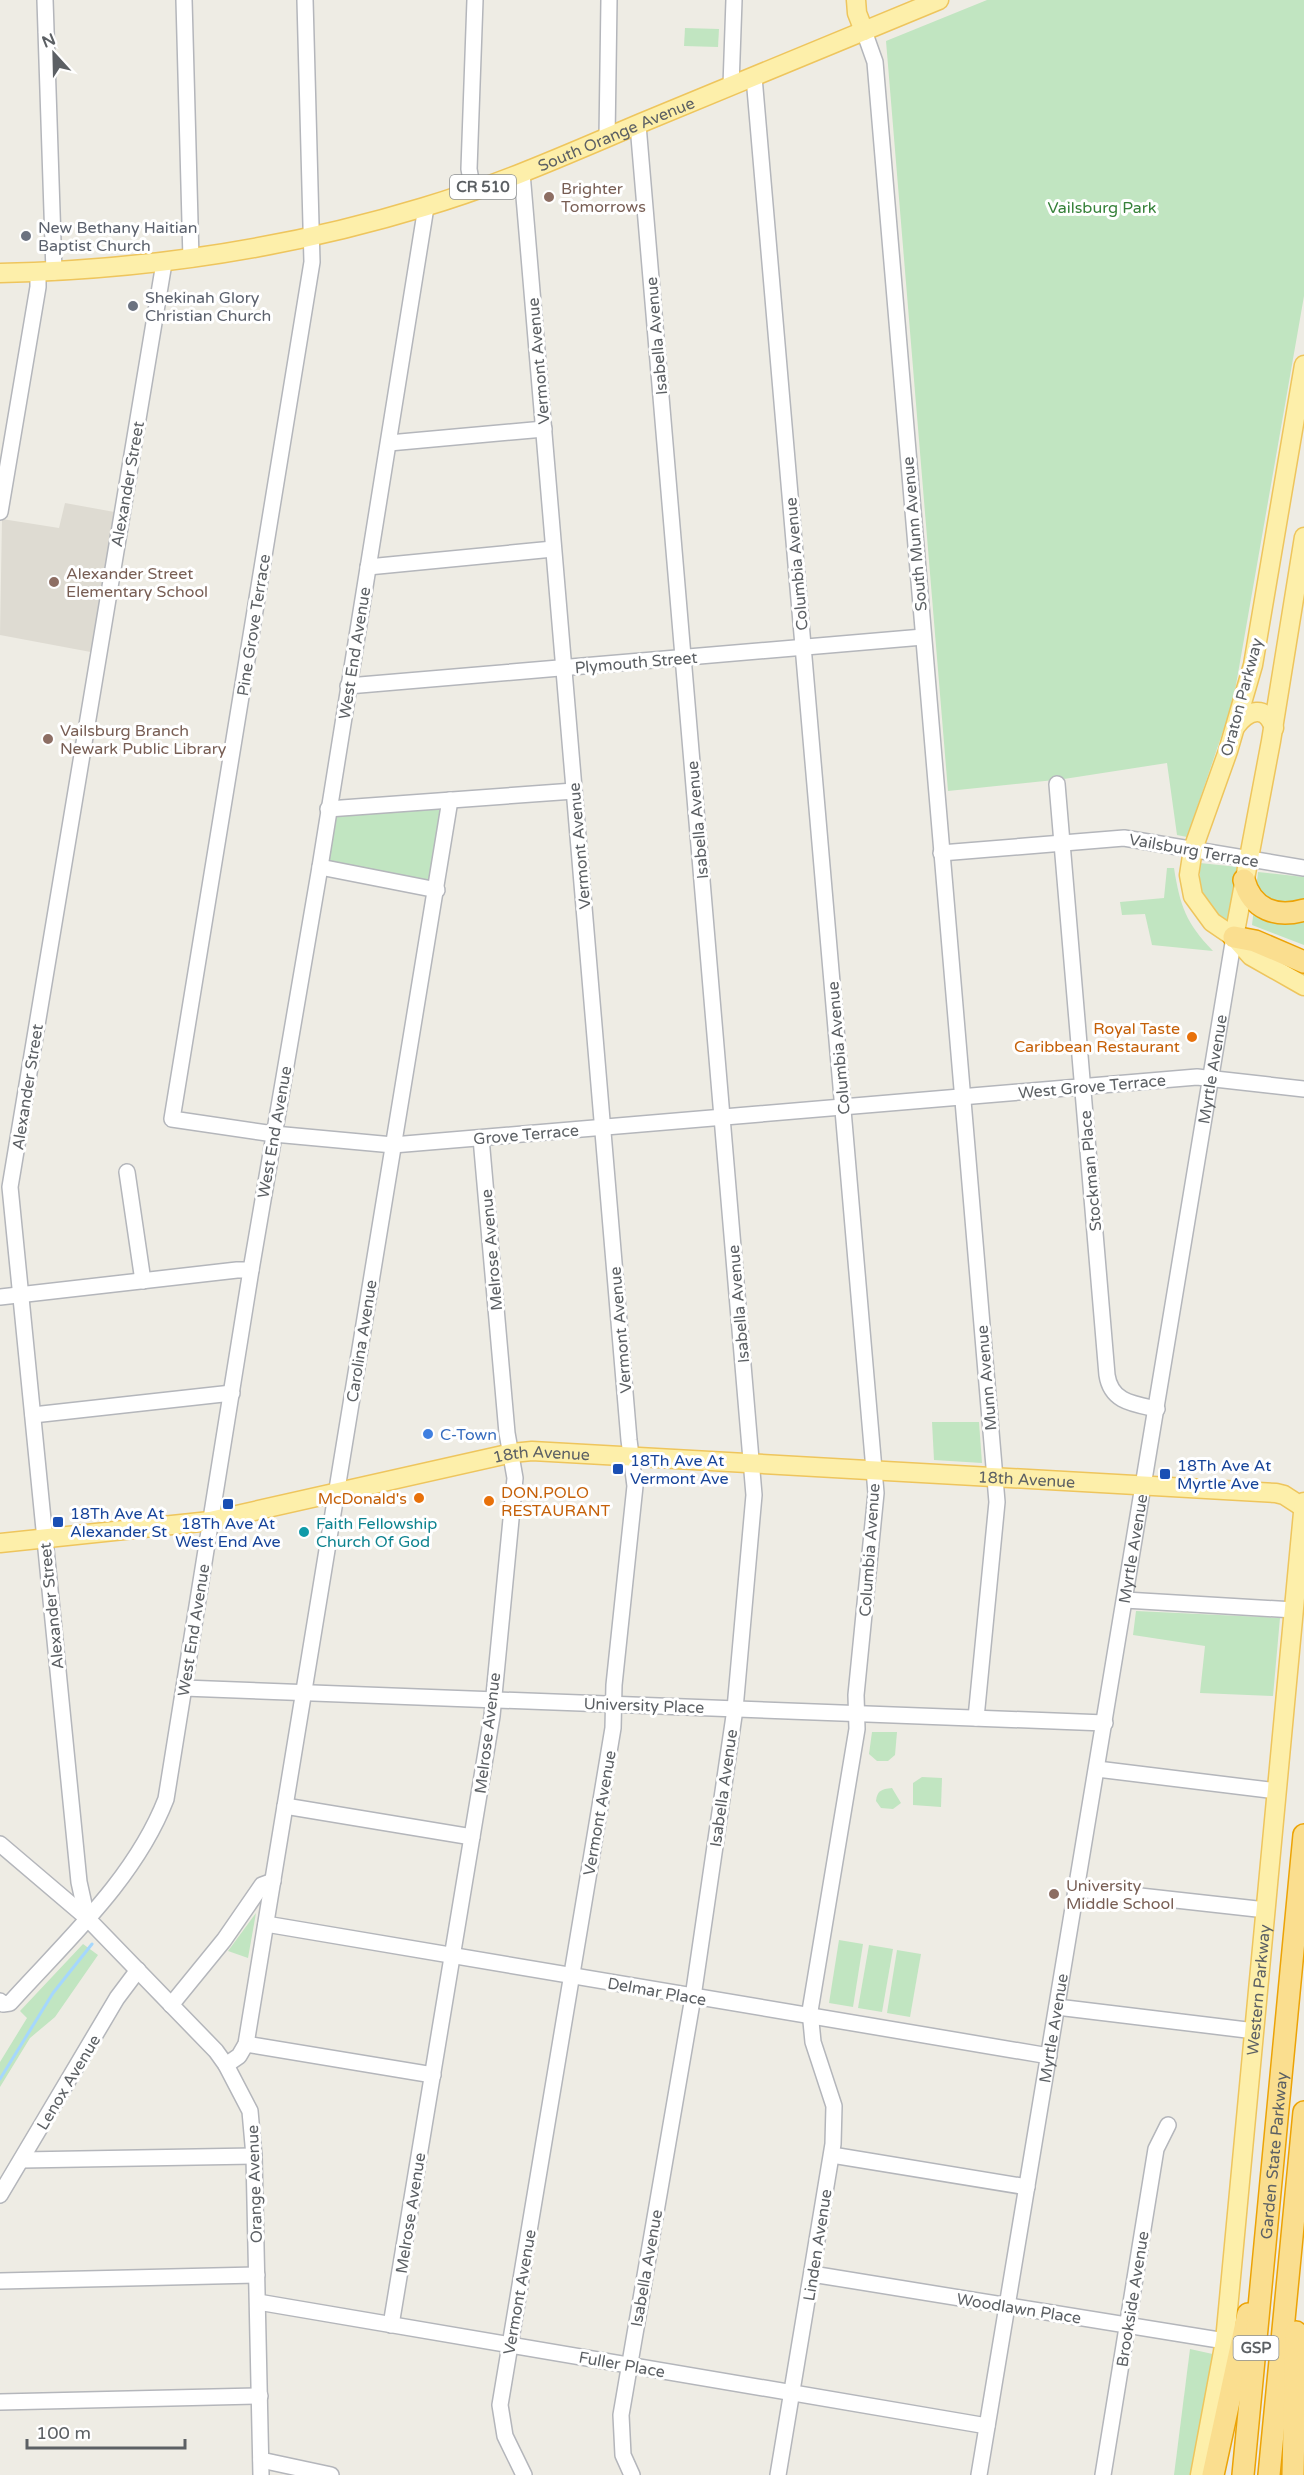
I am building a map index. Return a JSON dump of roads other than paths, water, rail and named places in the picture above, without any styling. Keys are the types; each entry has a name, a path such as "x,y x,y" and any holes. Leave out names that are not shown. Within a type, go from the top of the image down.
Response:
{"highway":[{"path":"1244,880 1254,900 1267,910 1285,914 1304,910"},
{"path":"1234,937 1255,941 1304,962"},
{"name":"Garden State Parkway","path":"1243,2475 1304,1835"},
{"name":"Garden State Parkway","path":"1269,2475 1304,2112"},
{"path":"1293,2475 1300,2163"},
{"path":"1213,2475 1268,2220"}],"main road":[{"path":"856,0 864,31"},
{"name":"South Orange Avenue","path":"0,273 46,272 191,259 313,237 426,207 522,173 939,0"},
{"name":"Oraton Parkway","path":"1234,937 1204,915 1193,896 1189,875 1193,849 1254,664 1304,365"},
{"name":"Myrtle Avenue","path":"1234,937 1274,728 1304,537"},
{"path":"1235,727 1247,714 1255,711 1267,715 1274,728"},
{"path":"1234,937 1251,956 1304,986"},
{"name":"18th Avenue","path":"0,1544 210,1521 512,1453 532,1451 1276,1493 1284,1495 1304,1508"},
{"name":"Western Parkway","path":"1200,2475 1225,2341 1304,1502"},
{"path":"1299,2475 1304,2423"}],"street":[{"path":"0,512 38,287 46,272 45,0"},
{"path":"184,0 191,259"},
{"name":"Pine Grove Terrace","path":"172,1119 312,262 305,0"},
{"path":"473,191 469,169 475,0"},
{"path":"607,138 609,0"},
{"path":"730,86 734,0"},
{"name":"South Munn Avenue","path":"864,31 875,62 956,1038"},
{"name":"Columbia Avenue","path":"754,76 876,1499 856,1695 857,1713 810,2017"},
{"name":"Isabella Avenue","path":"632,2475 623,2455 620,2428 693,1997 735,1709 754,1506 638,124"},
{"name":"Vermont Avenue","path":"522,173 635,1486 613,1728 500,2405 502,2424 524,2475"},
{"name":"West End Avenue","path":"3,2003 87,1918 129,1868 157,1822 166,1799 426,207"},
{"name":"Alexander Street","path":"87,1918 79,1882 10,1187 164,263"},
{"path":"389,443 544,429"},
{"path":"368,567 553,549"},
{"name":"Plymouth Street","path":"348,686 923,637"},
{"path":"1057,784 1061,842"},
{"path":"328,809 574,791"},
{"name":"Carolina Avenue","path":"246,2044 450,800"},
{"name":"Vailsburg Terrace","path":"941,853 1130,838 1304,868"},
{"name":"Stockman Place","path":"1061,842 1108,1381 1112,1391 1119,1399 1157,1409"},
{"path":"320,867 437,890"},
{"name":"Myrtle Avenue","path":"979,2475 1234,937"},
{"name":"Munn Avenue","path":"956,1038 997,1509 976,1718"},
{"name":"West Grove Terrace","path":"880,1104 1197,1077 1304,1089"},
{"name":"Grove Terrace","path":"172,1119 274,1134 393,1145 880,1104"},
{"name":"Melrose Avenue","path":"391,2325 494,1700 515,1478 507,1433 481,1138"},
{"path":"128,1172 143,1281"},
{"path":"0,1297 251,1270"},
{"path":"33,1415 232,1393"},
{"path":"1125,1600 1294,1611"},
{"name":"University Place","path":"184,1689 1105,1723"},
{"path":"1097,1769 1277,1791"},
{"path":"285,1806 472,1837"},
{"name":"Orange Avenue","path":"0,1844 87,1918 171,2005 226,2065 252,2118 261,2467"},
{"path":"171,2005 224,1940 262,1885 273,1881"},
{"path":"1077,1889 1266,1910"},
{"name":"Delmar Place","path":"266,1924 1049,2056"},
{"name":"Lenox Avenue","path":"0,2195 117,1998 138,1970"},
{"path":"1057,2007 1255,2031"},
{"name":"Linden Avenue","path":"778,2475 832,2155 834,2106 816,2050 810,2017"},
{"path":"226,2065 239,2056 246,2044 433,2075"},
{"name":"Brookside Avenue","path":"1103,2475 1156,2149 1168,2125"},
{"path":"832,2155 1027,2187"},
{"path":"22,2160 254,2156"},
{"name":"Woodlawn Place","path":"812,2274 1225,2341"},
{"path":"0,2281 257,2275"},
{"name":"Fuller Place","path":"258,2302 987,2426"},
{"path":"0,2402 260,2397"},
{"path":"261,2467 331,2475"}],"waterway":[{"path":"0,2079 53,1993 92,1944"}],"place":[{"name":"Brighter Tomorrows","path":"549,197"},
{"name":"New Bethany Haitian Baptist Church","path":"26,236"},
{"name":"Shekinah Glory Christian Church","path":"133,306"},
{"name":"Alexander Street Elementary School","path":"54,582"},
{"name":"Vailsburg Branch Newark Public Library","path":"48,739"},
{"name":"Royal Taste Caribbean Restaurant","path":"1192,1037"},
{"name":"C-Town","path":"428,1434"},
{"name":"18Th Ave At Vermont Ave","path":"618,1469"},
{"name":"18Th Ave At Myrtle Ave","path":"1165,1474"},
{"name":"McDonald's","path":"419,1498"},
{"name":"DON.POLO RESTAURANT","path":"489,1501"},
{"name":"18Th Ave At West End Ave","path":"228,1504"},
{"name":"18Th Ave At Alexander St","path":"58,1522"},
{"name":"Faith Fellowship Church Of God","path":"304,1532"},
{"name":"University Middle School","path":"1054,1894"}],"park label":[{"name":"Vailsburg Park","path":"1102,207"}]}
